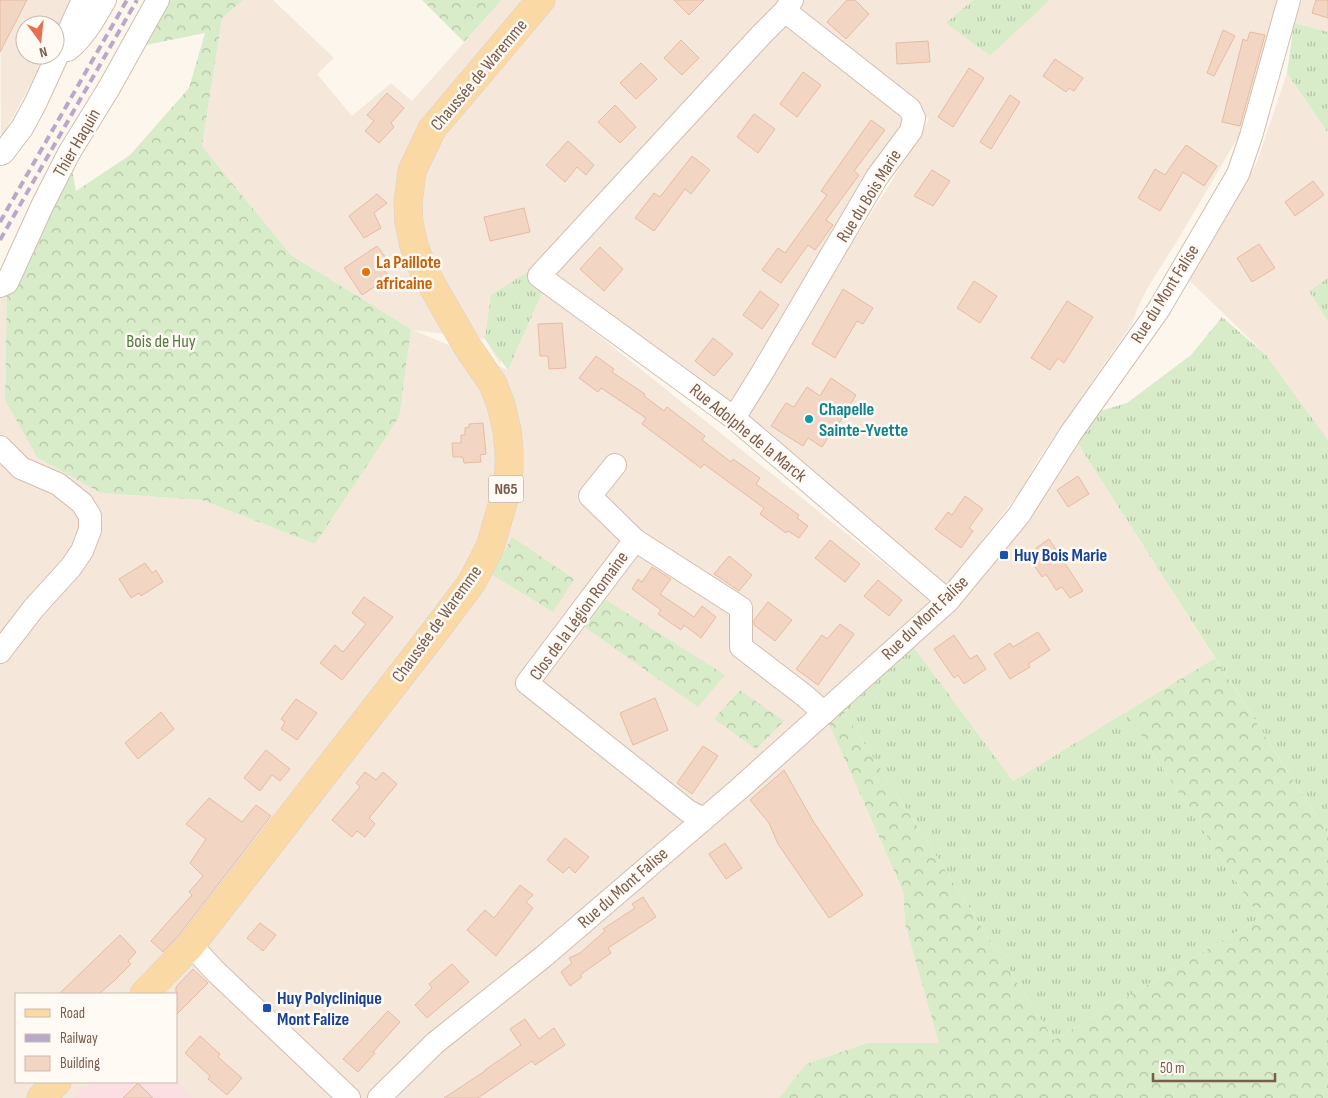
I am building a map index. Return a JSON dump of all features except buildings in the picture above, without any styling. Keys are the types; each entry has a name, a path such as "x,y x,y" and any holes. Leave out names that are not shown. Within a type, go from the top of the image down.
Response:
{"main road":[{"name":"Chaussée de Waremme","path":"145,993 191,945 450,612 472,582 490,547 506,492 509,470 507,430 493,384 467,346 424,269 411,234 408,204 412,171 432,129 542,0"},
{"path":"41,1098 56,1083"}],"street":[{"path":"65,39 83,0"},
{"path":"65,52 77,43 105,0"},
{"name":"Thier Haquin","path":"2,290 69,153 158,0"},
{"name":"Rue du Mont Falise","path":"379,1098 435,1043 543,957 704,819 948,601 1019,515 1071,433 1159,309 1238,174 1251,136 1289,0"},
{"name":"Rue du Bois Marie","path":"539,276 788,6 910,108 914,118 911,131 877,177 762,374 734,418"},
{"path":"0,154 22,128 53,65"},
{"name":"Rue Adolphe de la Marck","path":"539,276 734,418 948,601"},
{"path":"0,447 21,468 58,484 82,503 90,516 90,530 82,551 0,652"},
{"path":"615,465 590,496 635,540"},
{"name":"Clos de la Légion Romaine","path":"704,819 688,811 527,683 635,540 741,608 741,647 824,713"},
{"path":"191,945 214,970 349,1098"}],"shaded area":[{"path":"0,0 73,0 65,16 15,15 15,65 41,65 1,139"},
{"path":"243,0 273,0 334,58 317,74 352,116 391,83 412,101 502,0 779,0 531,270 500,364 485,339 413,330 508,370 543,291 932,602 824,713 903,891 905,924 940,1043 867,1043 806,1064 779,1098 0,1098 0,293 7,283 5,400 101,493 202,500 315,544 411,329 291,255 202,146 222,18"},
{"path":"791,0 973,0 947,23 990,56 1050,0 1280,0 1241,132 1148,287 1132,324 1038,460 1019,493 946,587 745,415 766,376 890,184 929,119"},
{"path":"1302,0 1328,0 1328,32 1294,23"},
{"path":"785,11 914,118 734,418 539,276"},
{"path":"1287,73 1328,133 1328,278 1309,291 1328,322 1328,440 1266,355 1188,279 1257,162"},
{"path":"1071,433 1215,658 1013,781 907,638"},
{"path":"178,1082 193,1098 74,1098 90,1083"}],"green space":[{"name":"Bois de Huy","path":"158,0 243,0 222,18 202,146 291,255 411,329 399,417 315,544 202,500 101,493 37,457 5,400 7,283 69,153 76,191 130,155 189,88 205,33 131,48"},
{"path":"422,0 502,0 464,42"},
{"path":"973,0 1050,0 990,56 946,23"},
{"path":"1294,23 1328,32 1328,133 1287,73"},
{"path":"531,270 543,291 508,370 485,339 491,295"},
{"path":"1328,278 1328,322 1309,291"},
{"path":"1222,317 1266,355 1328,440 1328,834 1071,433 1094,413 1127,403 1191,355"},
{"path":"512,537 574,579 553,612 491,574"},
{"path":"603,598 725,675 698,707 583,626"},
{"path":"907,638 1013,781 1126,712 1260,918 1054,1040 837,701"},
{"path":"1215,658 1328,834 1328,1098 779,1098 806,1064 867,1043 939,1043 905,924 903,891 824,713 837,701 1054,1040 1260,918 1126,712"},
{"path":"740,690 784,721 756,749 714,719"}],"railway":[{"path":"0,222 127,0"},
{"path":"0,240 137,0"}],"place":[{"name":"La Paillote africaine","path":"366,272"},
{"name":"Chapelle Sainte-Yvette","path":"809,419"},
{"name":"Huy Bois Marie","path":"1004,555"},
{"name":"Huy Polyclinique Mont Falize","path":"267,1008"}]}
